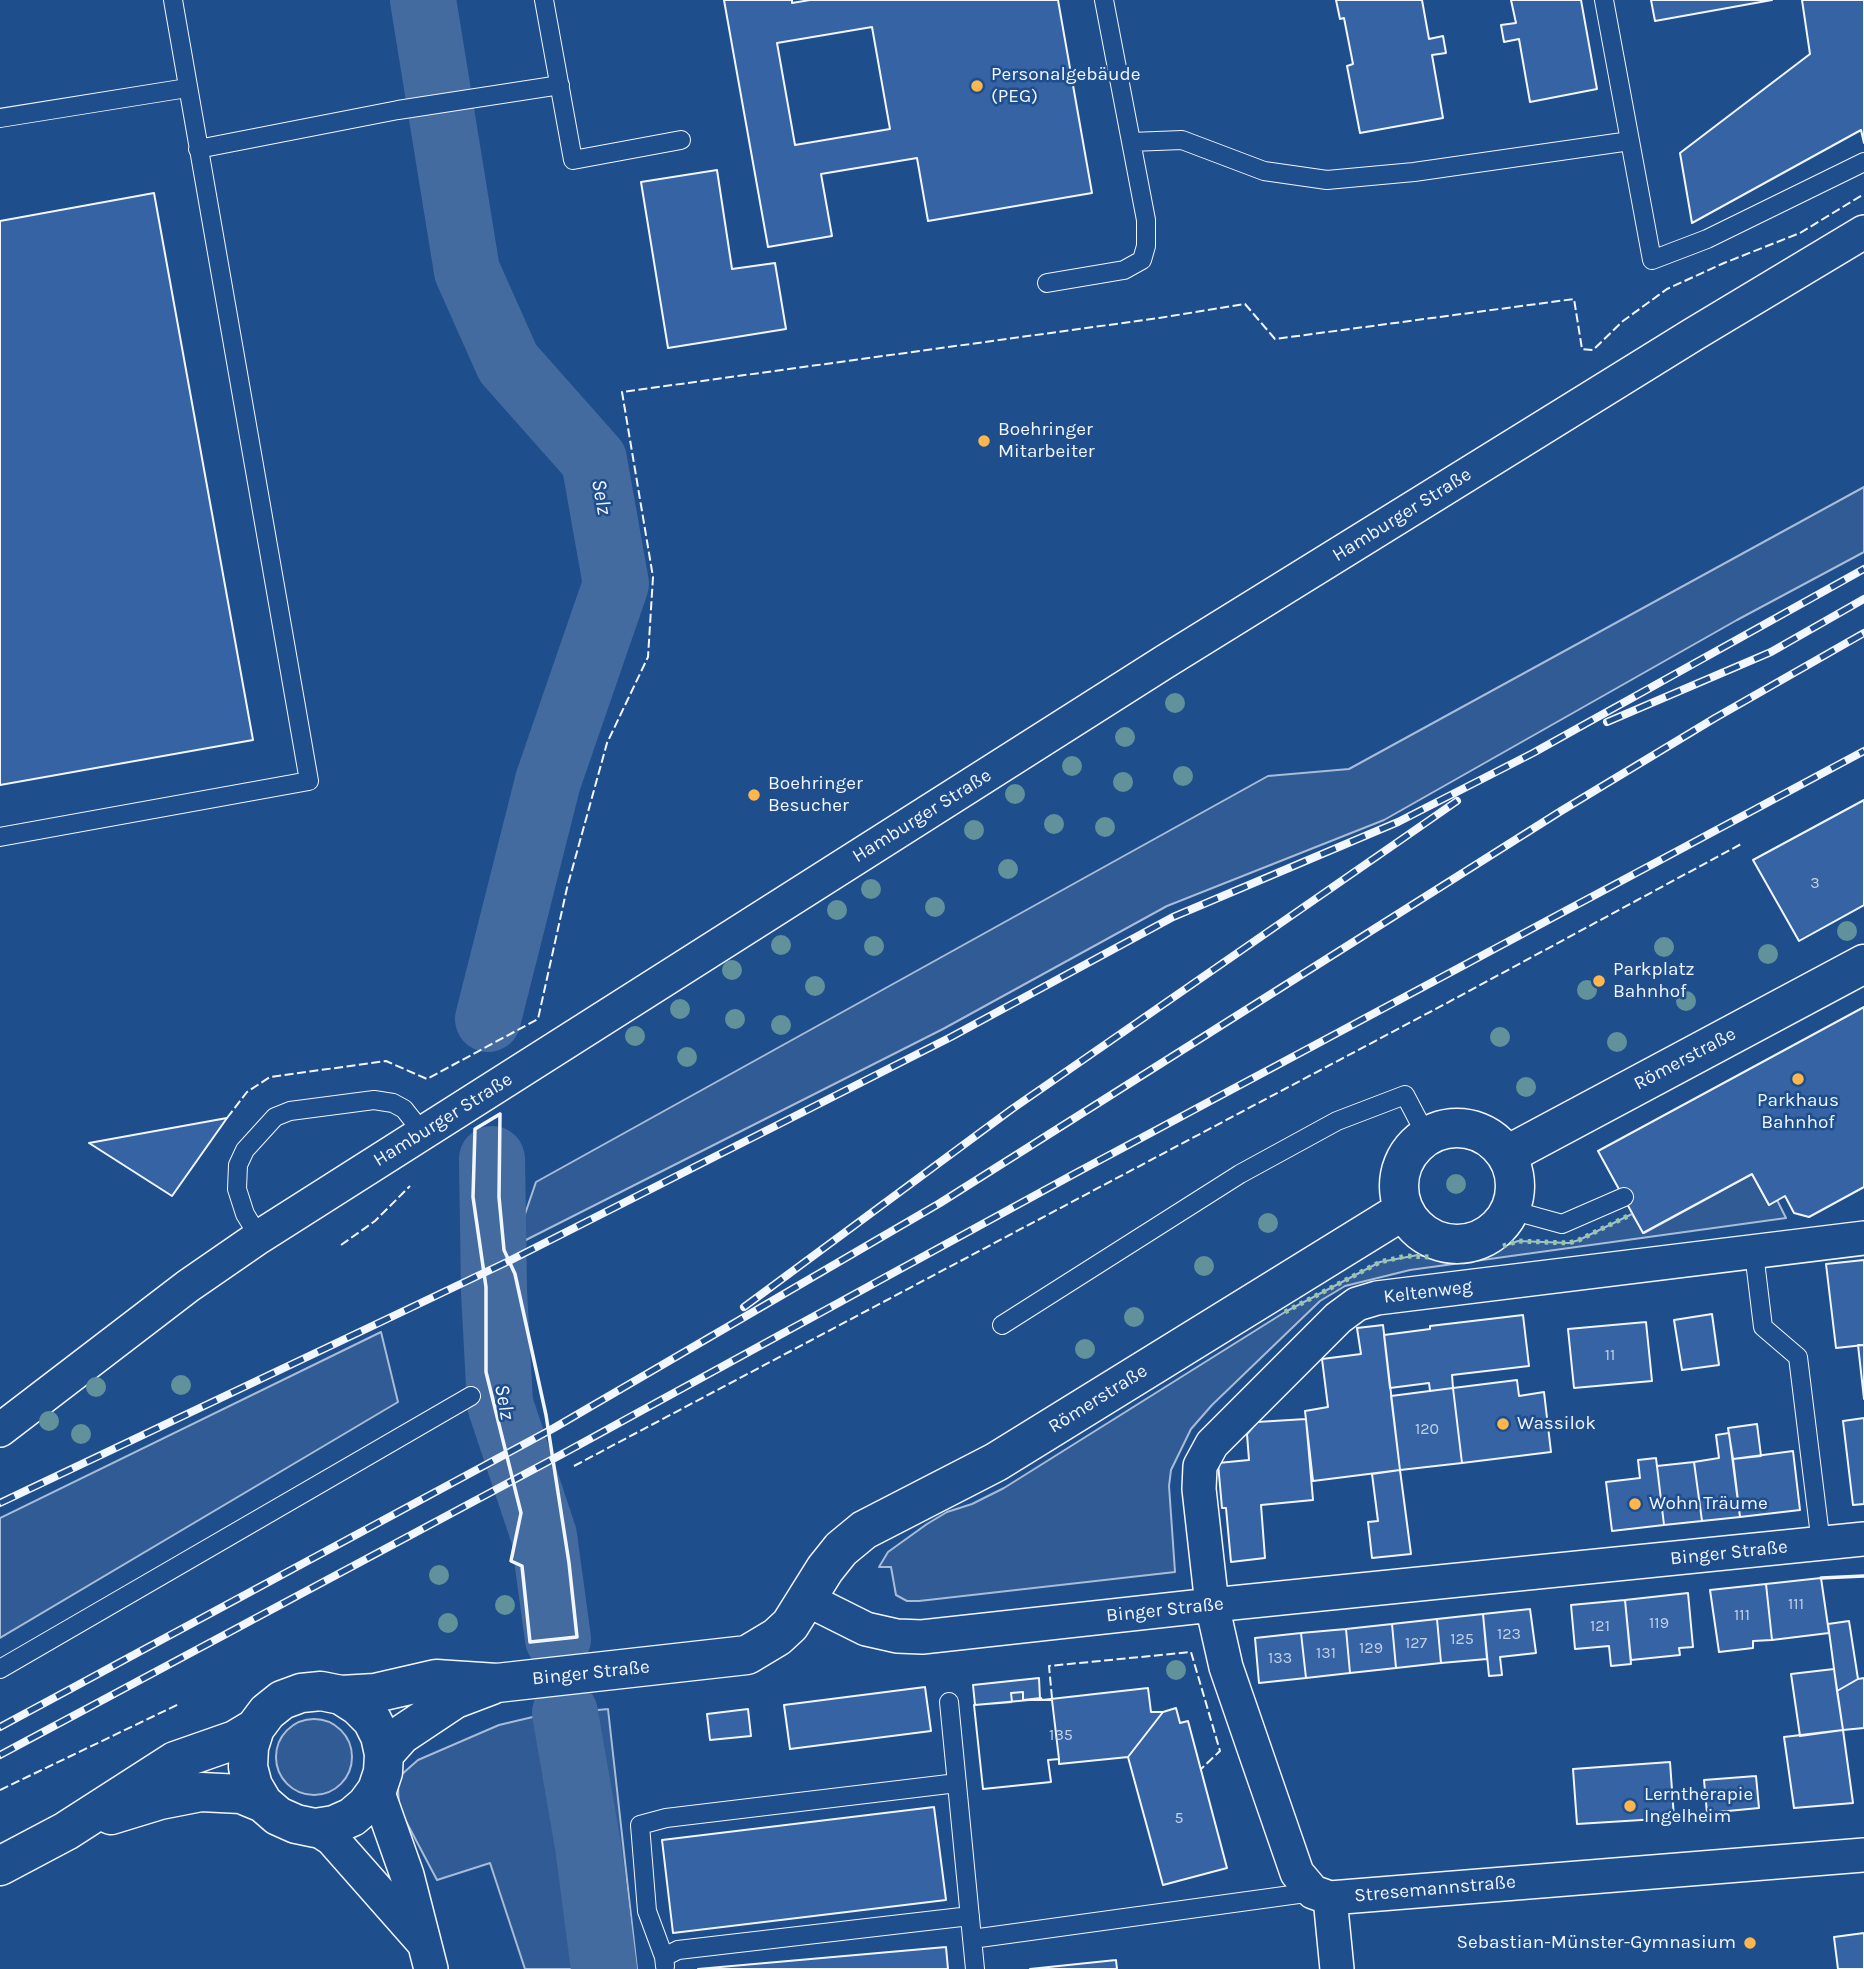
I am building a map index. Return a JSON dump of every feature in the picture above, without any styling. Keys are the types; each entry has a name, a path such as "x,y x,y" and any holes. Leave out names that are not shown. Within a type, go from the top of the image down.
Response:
{"main road":[{"name":"Römerstraße","path":"1507,1155 1864,964"},
{"path":"1461,1128 1479,1132 1494,1141 1507,1155 1514,1172 1515,1191 1511,1210 1500,1225 1485,1237 1467,1244 1448,1244 1430,1238 1414,1226 1404,1210 1399,1194 1399,1178 1404,1161 1414,1147 1427,1137 1444,1129 1461,1128"},
{"name":"Römerstraße","path":"806,1599 841,1549 864,1530 996,1462 1404,1210"},
{"name":"Binger Straße","path":"0,1866 66,1831 175,1761 235,1740 255,1728 267,1712 282,1700 301,1693 375,1693 436,1679 497,1683 747,1656 778,1637 790,1625 806,1599"},
{"name":"Binger Straße","path":"66,1831 135,1807 201,1792 241,1794 263,1803 287,1820 315,1828 334,1825 352,1817 366,1805 380,1772 401,1735 455,1699 497,1683"},
{"path":"341,1695 358,1706 372,1720 380,1736 380,1772"},
{"path":"255,1728 248,1747 248,1767 253,1786 263,1803"}],"street":[{"name":"Hamburger Straße","path":"0,1430 188,1286 259,1237 1166,661 1671,348 1864,232"},
{"name":"Keltenweg","path":"1212,1605 1199,1489 1200,1466 1212,1444 1338,1318 1357,1304 1377,1297 1864,1238"},
{"name":"Binger Straße","path":"806,1599 866,1629 897,1636 922,1637 1864,1539"},
{"path":"1212,1605 1226,1667 1297,1873 1321,1895 1337,1969"},
{"path":"380,1772 427,1956"},
{"path":"315,1828 332,1839 427,1956"},
{"name":"Stresemannstraße","path":"1321,1895 1864,1855"}],"lane":[{"path":"0,837 309,781 173,0"},
{"path":"544,0 573,160 681,140"},
{"path":"1047,283 1124,270 1142,260 1146,246 1146,220 1104,0"},
{"path":"1604,0 1652,260 1707,239 1864,162"},
{"path":"198,149 398,110 560,85"},
{"path":"0,118 187,88"},
{"path":"1131,142 1182,140 1264,171 1327,180 1414,172 1630,141"},
{"path":"1002,1325 1219,1187 1337,1121 1405,1095 1427,1137"},
{"path":"259,1237 245,1214 237,1189 238,1165 245,1150 275,1117 290,1111 374,1100 393,1103 404,1109 423,1133"},
{"path":"1511,1210 1562,1224 1624,1198"},
{"path":"1754,1253 1763,1326 1798,1357 1821,1544"},
{"path":"0,1669 471,1396"},
{"path":"949,1702 975,1969"},
{"path":"957,1783 666,1818 640,1825 647,1910 664,1963 678,1950 970,1916"},
{"path":"972,1939 1321,1895"}],"shaded area":[{"path":"1864,487 1864,552 1737,620 1384,820 1167,906 943,1029 514,1246 536,1182 1268,776 1349,769"},
{"path":"1752,1174 1769,1205 1777,1200 1786,1218 1410,1270 1345,1286 1320,1301 1212,1405 1191,1429 1171,1470 1169,1486 1175,1572 907,1601 896,1595 891,1567 879,1567 888,1552 927,1524 947,1512 972,1504 1004,1488 1285,1312 1380,1262 1418,1255 1457,1261 1518,1241 1569,1243 1632,1214 1644,1233"},
{"path":"381,1332 398,1402 0,1638 0,1518"},
{"path":"608,1709 637,1969 525,1969 490,1863 437,1880 399,1808 398,1787 401,1775 418,1760 499,1725 537,1716"},
{"path":"314,1719 328,1722 341,1730 349,1743 352,1757 349,1771 341,1784 328,1792 314,1795 300,1792 287,1784 279,1771 276,1757 279,1743 287,1730 300,1722"}],"building":[{"name":"Personalgebäude (PEG)","path":"724,0 792,0 792,3 810,0 1058,0 1092,193 928,221 917,158 821,174 832,236 768,247","holes":["872,27 890,129 795,145 777,43"]},
{"path":"1336,0 1422,0 1429,39 1443,36 1446,53 1432,55 1443,118 1360,133 1347,66 1353,64 1344,18 1340,19"},
{"path":"1511,0 1581,0 1597,89 1530,102 1519,39 1504,42 1501,25 1516,23"},
{"path":"1651,0 1772,0 1655,21"},
{"path":"1802,0 1864,0 1864,143 1861,130 1692,223 1680,153 1810,54"},
{"path":"717,170 732,269 775,263 786,329 668,348 641,182"},
{"path":"154,193 253,740 0,785 0,221"},
{"path":"1864,800 1864,905 1799,941 1753,860"},
{"name":"Parkhaus Bahnhof","path":"1864,1007 1864,1187 1809,1217 1794,1213 1785,1196 1769,1205 1752,1174 1643,1233 1598,1151"},
{"path":"227,1118 172,1196 89,1143"},
{"path":"1864,1260 1864,1345 1836,1348 1826,1264"},
{"path":"1712,1314 1719,1365 1682,1370 1674,1320"},
{"path":"1523,1315 1529,1366 1452,1375 1453,1388 1430,1391 1429,1383 1390,1388 1384,1335 1430,1329 1430,1326"},
{"path":"1646,1322 1652,1381 1574,1388 1568,1329"},
{"path":"1383,1325 1400,1470 1313,1481 1305,1411 1328,1407 1322,1359 1361,1354 1357,1328"},
{"path":"1858,1345 1864,1345 1864,1399"},
{"name":"Wassilok","path":"1517,1380 1519,1396 1544,1392 1551,1452 1462,1463 1453,1388"},
{"path":"1453,1388 1462,1463 1400,1470 1391,1396"},
{"path":"1864,1418 1864,1504 1853,1505 1843,1421"},
{"path":"1306,1419 1313,1500 1261,1505 1265,1558 1231,1562 1218,1463 1249,1460 1247,1434 1257,1422"},
{"path":"1757,1424 1761,1456 1733,1459 1728,1428"},
{"path":"1729,1433 1740,1517 1702,1521 1694,1462 1719,1458 1716,1435"},
{"path":"1793,1451 1800,1510 1740,1517 1733,1459"},
{"name":"Wohn Träume","path":"1656,1458 1664,1525 1612,1531 1606,1482 1640,1478 1638,1460"},
{"path":"1694,1462 1702,1521 1664,1525 1657,1466"},
{"path":"1400,1470 1411,1554 1372,1558 1368,1522 1378,1521 1372,1474"},
{"path":"1821,1578 1829,1633 1772,1640 1766,1584"},
{"path":"1766,1584 1772,1640 1753,1641 1753,1648 1719,1652 1710,1590"},
{"path":"1688,1593 1693,1647 1679,1648 1680,1655 1631,1660 1625,1600"},
{"path":"1625,1600 1631,1664 1611,1666 1609,1646 1575,1649 1571,1605"},
{"path":"1530,1609 1536,1653 1500,1657 1502,1675 1489,1676 1483,1614"},
{"path":"1483,1614 1487,1659 1441,1663 1437,1619"},
{"path":"1437,1619 1441,1663 1396,1668 1392,1624"},
{"path":"1849,1621 1858,1679 1837,1691 1828,1624"},
{"path":"1392,1624 1396,1668 1350,1673 1346,1629"},
{"path":"1346,1629 1350,1673 1306,1678 1301,1633"},
{"path":"1301,1633 1306,1678 1259,1683 1255,1638"},
{"path":"1834,1669 1843,1730 1800,1736 1791,1674"},
{"path":"1039,1678 1040,1699 975,1705 973,1685"},
{"path":"1864,1678 1864,1728 1843,1730 1837,1691"},
{"path":"925,1687 931,1731 790,1749 784,1705"},
{"path":"1148,1688 1151,1712 1163,1712 1128,1757 1059,1764 1059,1759 1048,1760 1051,1782 983,1789 974,1705 1012,1702 1011,1693 1023,1692 1023,1700 1042,1700"},
{"path":"1023,1692 1023,1700 1052,1700 1059,1759 1048,1760 1051,1782 983,1789 974,1705 1012,1702 1011,1693"},
{"path":"1176,1708 1180,1723 1188,1721 1227,1868 1163,1885 1128,1757 1163,1712"},
{"path":"748,1709 751,1736 710,1740 707,1714"},
{"path":"1843,1730 1853,1803 1794,1808 1784,1737"},
{"path":"1670,1762 1674,1818 1577,1824 1573,1769"},
{"path":"1756,1776 1759,1808 1707,1813 1704,1780"},
{"path":"934,1807 946,1900 673,1933 662,1840"},
{"path":"1864,1933 1864,1969 1838,1969 1834,1937"},
{"path":"946,1947 948,1969 698,1969"},
{"path":"1116,1960 1117,1969 1030,1969"}],"waterway":[{"name":"Selz","path":"423,0 467,271 508,363 594,460 616,584 548,781 488,1019"},
{"name":"Selz","path":"492,1159 494,1291 500,1404 544,1536 558,1639"},
{"name":"Selz","path":"565,1713 588,1846 604,1969"}],"railway":[{"path":"0,1503 509,1261 951,1037 1173,917 1398,822 1533,753 1864,569"},
{"path":"1607,722 1771,652 1864,599"},
{"path":"0,1727 554,1428 940,1203 1561,811 1715,718 1864,633"},
{"path":"0,1755 566,1452 1074,1174 1864,751"},
{"path":"744,1307 1012,1109 1457,801"}],"hedge":[{"path":"1503,1246 1518,1241 1569,1243 1632,1214"},
{"path":"1285,1312 1380,1262 1406,1256 1430,1257"}],"fence":[{"path":"227,1118 247,1092 270,1077 386,1061 427,1079 538,1019 567,888 607,743 648,657 653,577 622,392 1245,304 1275,339 1574,299 1582,349 1593,350 1623,321 1667,289 1800,233 1864,194"},
{"path":"574,1466 1743,843"},
{"path":"341,1245 375,1221 410,1186"},
{"path":"473,1197 486,1287 486,1372 521,1513 511,1561 522,1566 530,1642 577,1637 569,1563"},
{"path":"1052,1698 1049,1666 1191,1652 1220,1751 1201,1769"},
{"path":"0,1790 179,1704"}],"wall":[{"path":"500,1114 499,1197 504,1250 515,1274 546,1415 569,1563 577,1637 530,1642 522,1566 511,1561 521,1513 486,1372 486,1287 473,1197 475,1129 500,1114"},
{"path":"1821,1578 1864,1576"}],"place":[{"name":"Personalgebäude (PEG)","path":"977,86"},
{"name":"Boehringer Mitarbeiter","path":"984,441"},
{"name":"Boehringer Besucher","path":"754,795"},
{"name":"Parkplatz Bahnhof","path":"1599,981"},
{"name":"Parkhaus Bahnhof","path":"1798,1079"},
{"name":"Wassilok","path":"1503,1424"},
{"name":"Wohn Träume","path":"1635,1504"},
{"name":"Lerntherapie Ingelheim","path":"1630,1806"},
{"name":"Sebastian-Münster-Gymnasium","path":"1750,1943"}]}
